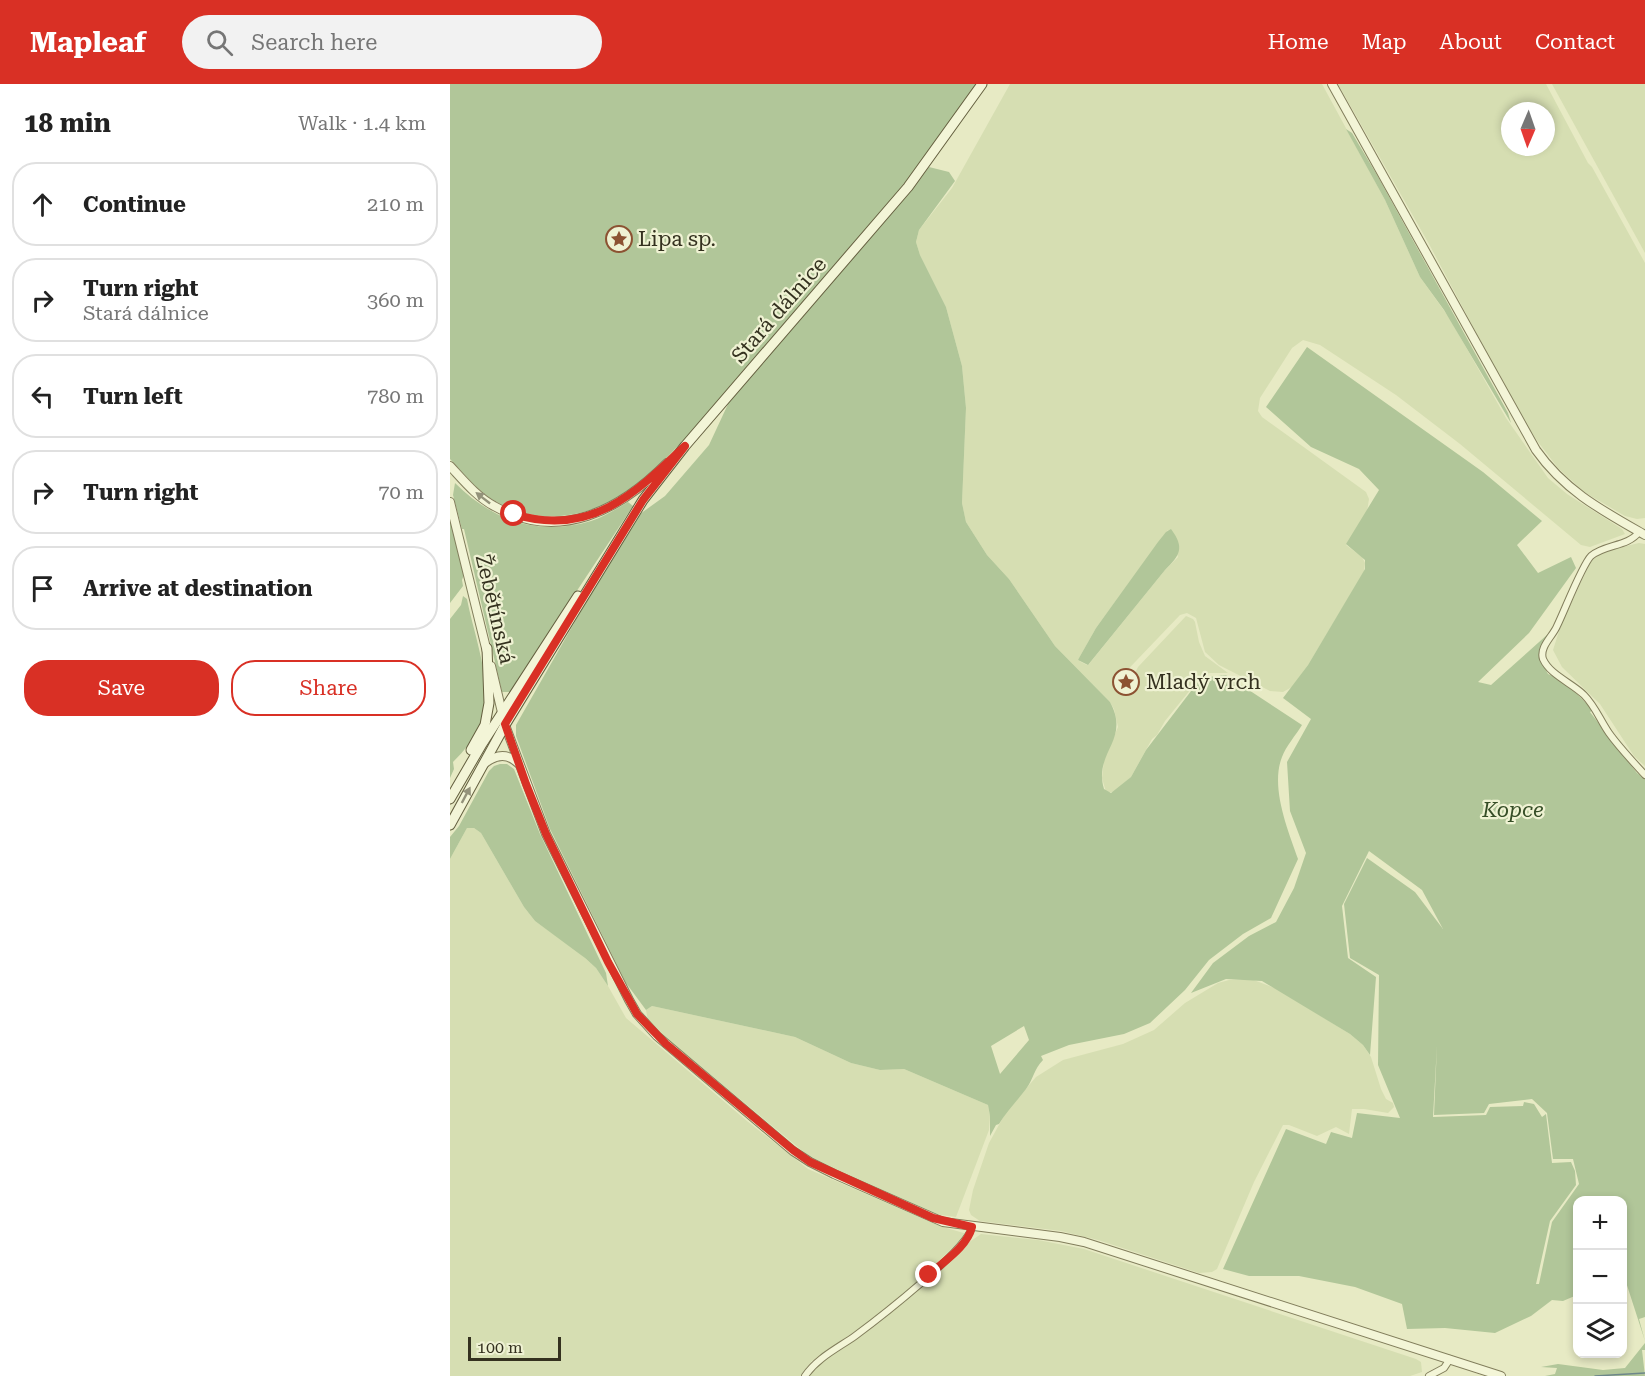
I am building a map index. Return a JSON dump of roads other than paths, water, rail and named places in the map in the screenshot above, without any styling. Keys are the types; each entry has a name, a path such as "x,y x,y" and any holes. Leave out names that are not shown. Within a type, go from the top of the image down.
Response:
{"main road":[{"name":"Stará dálnice","path":"450,825 505,724 643,500 685,446 908,187 981,84"},
{"name":"Stará dálnice","path":"450,797 572,604 605,560"},
{"path":"450,797 464,764 485,725 489,703 486,648"}],"street":[{"path":"1332,84 1536,450 1572,490 1642,533 1599,551 1589,559 1542,654 1544,662 1582,693 1594,706 1610,733 1645,775"},
{"path":"450,466 484,500 506,512 526,518 562,522 590,516 607,509 648,482 685,446"},
{"name":"Žebětínská","path":"450,502 505,724 546,834 572,890 629,1000 649,1028 776,1137 810,1162 933,1218 972,1227 1084,1242 1501,1376"},
{"path":"482,766 491,758 504,755 519,764"},
{"path":"805,1376 819,1360 855,1336 916,1286 962,1244 972,1227"},
{"path":"1429,1376 1444,1368 1450,1359"}],"waterway":[{"path":"1595,1376 1645,1373"}],"place":[{"name":"Lipa sp.","path":"619,239"},
{"name":"Mladý vrch","path":"1126,682"}],"park label":[{"name":"Kopce","path":"1513,810"}]}
